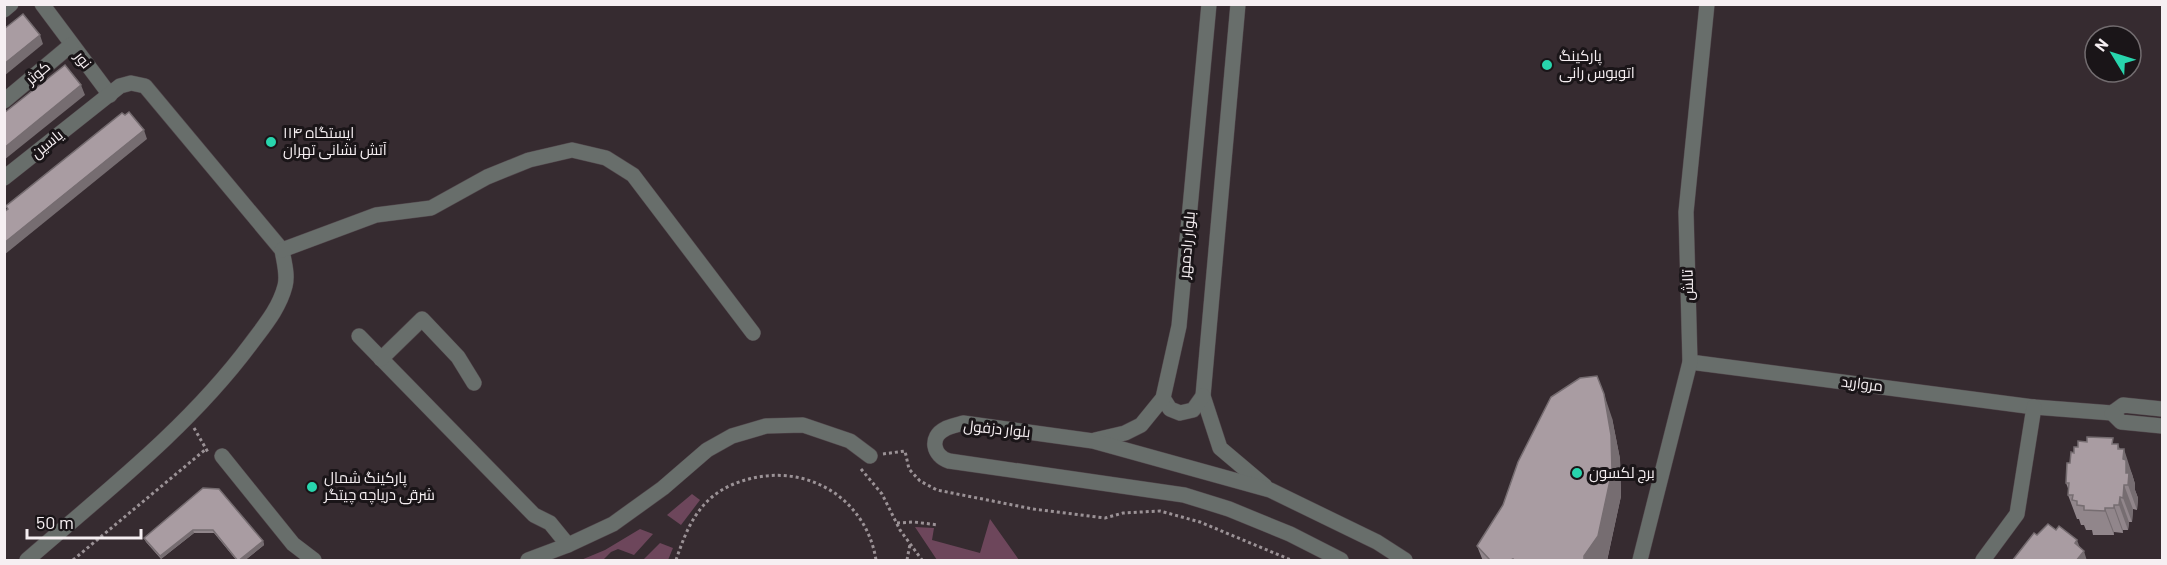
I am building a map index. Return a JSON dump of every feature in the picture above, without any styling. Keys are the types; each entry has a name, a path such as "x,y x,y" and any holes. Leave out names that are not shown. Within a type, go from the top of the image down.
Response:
{"street":[{"path":"4,10 11,4"},
{"name":"نور","path":"42,4 110,94"},
{"name":"بلوار رادمهر","path":"1093,441 1125,433 1141,425 1163,398 1179,326 1209,4"},
{"name":"بلوار رادمهر","path":"1203,396 1238,4"},
{"name":"تالش","path":"1640,561 1690,362 1686,212 1707,4"},
{"name":"کوثر","path":"4,101 71,45"},
{"path":"27,561 189,418 237,363 270,318 286,284 286,268 282,250 145,86 131,83 120,86 110,94"},
{"name":"یاسین","path":"4,178 110,94"},
{"path":"282,250 375,215 431,208 487,177 529,160 572,150 606,158 633,175 753,333"},
{"path":"381,358 422,319 458,357 474,383"},
{"path":"359,336 534,515 550,523 568,545"},
{"name":"مروارید","path":"1690,362 2034,407 2112,413 2123,405 2163,409"},
{"path":"1163,398 1170,409 1180,413 1193,410 1203,396"},
{"path":"1203,396 1220,448 1270,490"},
{"path":"1983,561 2017,514 2034,407"},
{"name":"مروارید","path":"2112,413 2121,422 2163,426"},
{"name":"بلوار دزفول","path":"1341,561 1290,534 1229,509 1184,495 942,459 934,445 936,438 944,429 963,423 1093,441 1270,490 1377,542 1406,561"},
{"path":"528,561 613,524 663,488 707,450 732,436 766,426 803,425 850,441 864,461"},
{"path":"222,456 293,544 315,561"}],"path":[{"path":"73,561 206,449"},
{"path":"922,561 897,523 864,461 905,451 909,469 920,481 937,490 993,502 1105,518 1123,513 1160,511 1200,522 1291,561"},
{"path":"676,561 684,534 699,511 712,497 742,480 790,474 821,485 846,501 873,543 876,561"},
{"path":"897,523 914,522 938,525"},
{"path":"907,561 910,544"}],"shaded area":[{"path":"692,494 700,500 681,525 667,515"},
{"path":"990,519 1019,560 937,560 915,527 934,528 932,540 980,553"},
{"path":"640,529 653,534 634,555 618,549 603,560 581,560 605,550"},
{"path":"660,543 673,548 668,560 643,560"}],"building":[{"path":"23,14 40,35 4,64 4,29"},
{"path":"65,65 81,85 4,148 4,113"},
{"path":"129,112 144,130 4,243 4,212 8,209 6,206 122,113 125,115"},
{"name":"برج لکسون","path":"1597,376 1604,394 1611,435 1612,471 1598,536 1584,556 1584,561 1490,560 1477,546 1503,505 1518,462 1551,397 1580,378"},
{"path":"2087,437 2113,438 2112,444 2118,444 2118,449 2124,449 2123,459 2126,460 2126,473 2129,473 2128,485 2124,485 2123,498 2120,497 2119,505 2114,505 2114,508 2105,508 2105,511 2084,510 2084,506 2077,505 2077,501 2072,500 2073,495 2068,495 2067,463 2070,463 2074,447 2078,447 2078,441 2087,442"},
{"path":"203,488 219,489 263,541 238,561 213,530 193,530 160,556 144,538"},
{"path":"2048,524 2056,530 2059,526 2077,540 2075,543 2084,551 2076,561 2012,561 2034,533 2037,535"}],"place":[{"name":"پارکینگ اتوبوس رانی","path":"1547,65"},
{"name":"ایستگاه ۱۱۴ آتش نشانی تهران","path":"271,142"},
{"name":"برج لکسون","path":"1577,473"},
{"name":"پارکینگ شمال شرقی دریاچه چیتگر","path":"312,487"}]}
